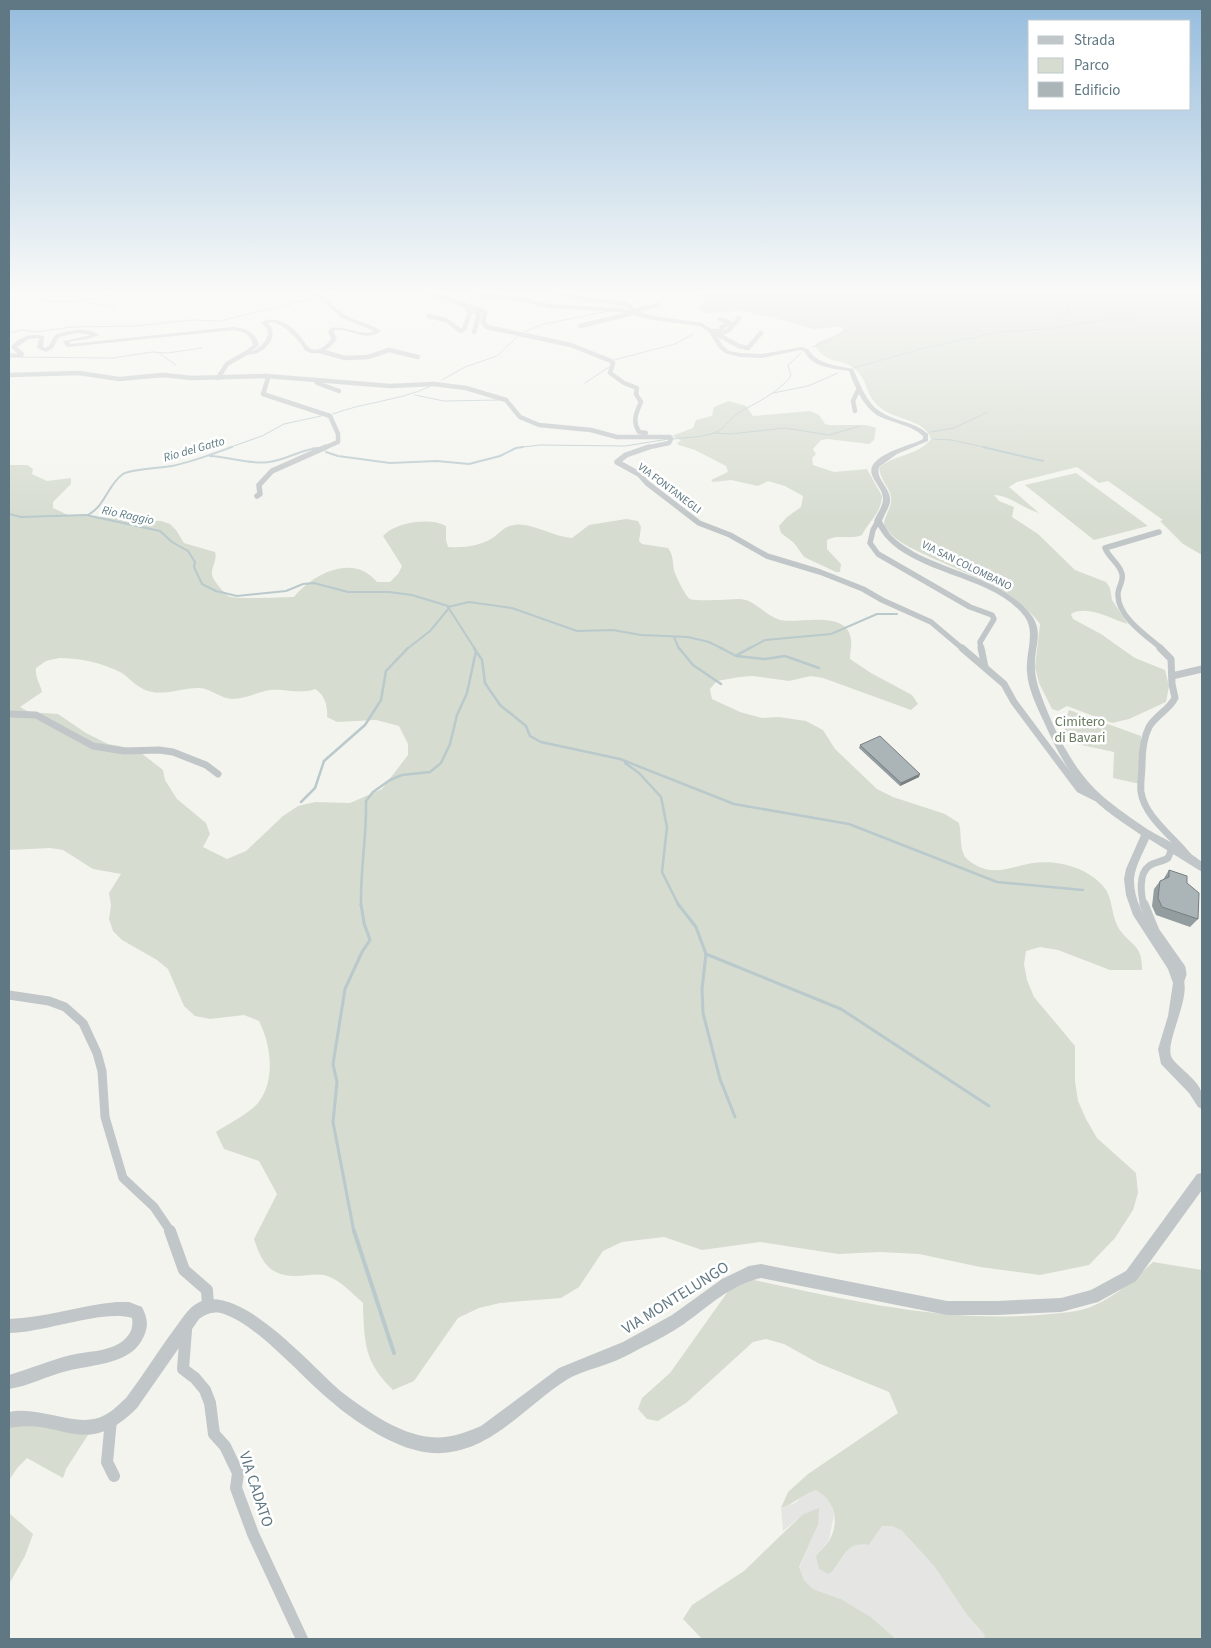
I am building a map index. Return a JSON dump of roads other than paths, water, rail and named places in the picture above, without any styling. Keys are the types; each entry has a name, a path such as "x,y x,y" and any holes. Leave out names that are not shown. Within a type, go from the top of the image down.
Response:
{"street":[{"path":"218,378 225,367"},
{"path":"612,367 610,373 624,383 637,388 636,394 640,402 634,417 637,431 654,435"},
{"path":"835,367 851,370 854,382 879,414 916,428 926,435 926,440 920,444 889,455 877,464 873,470 873,476 886,494 887,501 873,530 870,543 878,554 970,607 992,615 994,619 980,642 985,666"},
{"path":"9,375 88,374 119,379 163,375 218,378 266,376 390,386 434,384 456,386 506,400 509,402 512,410 522,419 539,426 590,429 619,437 654,435"},
{"path":"257,496 260,494 259,485 272,471 338,442 338,434 330,416 265,396 263,394 268,378 266,376"},
{"path":"305,378 339,391"},
{"path":"855,411 853,402 858,388"},
{"name":"VIA FONTANEGLI","path":"654,435 670,437 671,441 644,448 617,462 639,474 653,488 700,523 730,536 767,556 858,587 931,622 1004,684 1014,702 1079,789 1095,797"},
{"name":"VIA SAN COLOMBANO","path":"878,521 884,532 900,548 994,590 1016,604 1032,620 1036,632 1030,672 1034,686 1068,762 1085,787 1095,797 1146,834 1173,846 1190,857 1202,868"},
{"path":"1159,532 1105,548 1122,574 1123,580 1117,592 1120,605 1144,633 1172,659 1174,700 1169,707 1158,714 1150,725 1146,736 1142,758 1141,791 1147,807 1160,825 1190,857"},
{"path":"1172,676 1202,669"},
{"path":"9,714 36,715 93,746 124,751 160,750 173,752 206,766 218,774"},
{"path":"1146,834 1130,869 1131,895 1144,927 1172,967 1179,983"},
{"path":"1173,846 1172,855 1168,859 1148,866 1141,881 1146,914 1159,938 1182,969 1174,1016 1164,1049 1165,1060 1193,1089 1202,1103"},
{"path":"9,995 49,1001 65,1007 82,1023 97,1053 102,1071 104,1117 123,1178 154,1207 170,1230 184,1270 207,1290 208,1306 194,1314 135,1398 121,1413 111,1420 86,1428 62,1426 41,1419 16,1418 9,1420"},
{"name":"VIA MONTELUNGO","path":"208,1306 233,1310 248,1320 285,1349 336,1397 371,1420 412,1441 430,1445 452,1445 482,1434 498,1425 563,1374 585,1363 620,1352 676,1320 727,1283 748,1273 761,1272 947,1308 1061,1305 1093,1297 1131,1276 1202,1179"},
{"path":"9,1326 34,1324 124,1308 137,1312 140,1322 136,1339 128,1347 118,1352 72,1362 9,1382"},
{"name":"VIA CADATO","path":"187,1325 183,1369 195,1378 205,1390 210,1403 214,1434 225,1446 238,1473 236,1488 253,1534 302,1639"},
{"path":"111,1420 107,1462 114,1476"}],"waterway":[{"name":"Rio del Gatto","path":"442,380 465,367"},
{"path":"585,383 609,367"},
{"path":"673,439 694,437 719,431 737,414 785,383 791,376 789,367"},
{"path":"853,368 857,367"},
{"path":"773,393 808,386 838,373"},
{"name":"Rio del Gatto","path":"333,414 417,392 429,387"},
{"path":"415,395 444,401 501,400"},
{"path":"931,432 954,428 988,412"},
{"name":"Rio del Gatto","path":"228,448 262,436 284,424 321,416"},
{"path":"714,433 730,434 785,428 829,435 860,426"},
{"path":"521,447 540,445 625,446 669,439"},
{"path":"934,439 952,440 988,448"},
{"name":"Rio del Gatto","path":"88,515 99,506 118,478 127,472 180,464 232,447"},
{"path":"326,452 338,456 390,463 437,461 469,464 500,456 521,447"},
{"path":"515,448 521,447"},
{"path":"983,447 1043,461"},
{"path":"210,456 262,463 276,461 306,450 319,448 312,448"},
{"name":"Rio Raggio","path":"9,514 21,517 86,515 160,531 172,542 188,551 195,562 194,567 202,584 216,591 237,596 286,591 303,584 314,583 348,592 389,592 412,595 448,606"},
{"path":"449,608 469,602 512,608 577,631 613,630 641,635 688,637 709,642 721,648"},
{"path":"407,649 430,631 449,608"},
{"path":"449,608 475,649"},
{"path":"748,649 765,640 831,634 877,614 897,614"},
{"path":"674,637 679,649"},
{"path":"679,648 693,665 721,684"},
{"path":"721,648 736,656 765,659 785,656 819,668"},
{"path":"737,655 750,648"},
{"path":"301,802 315,788 324,761 365,725 381,700 386,671 407,649"},
{"path":"361,904 366,801 373,792 390,780 402,775 430,772 441,763 450,744 457,715 467,693 476,651"},
{"path":"476,651 482,660 485,683 500,705 526,726 530,736 541,742 620,759 734,804 849,824 997,882 1083,890"},
{"path":"625,763 639,773 661,797 667,827 662,872 678,904"},
{"path":"354,1232 333,1122 337,1082 333,1064 345,989 362,952 370,940 364,923 361,904"},
{"path":"678,904 696,927 706,954"},
{"path":"706,954 841,1009 989,1106"},
{"path":"706,954 702,989 703,1013 720,1079 735,1117"},
{"path":"354,1231 394,1353"}],"park label":[{"name":"Cimitero di Bavari","path":"1080,730"}]}
